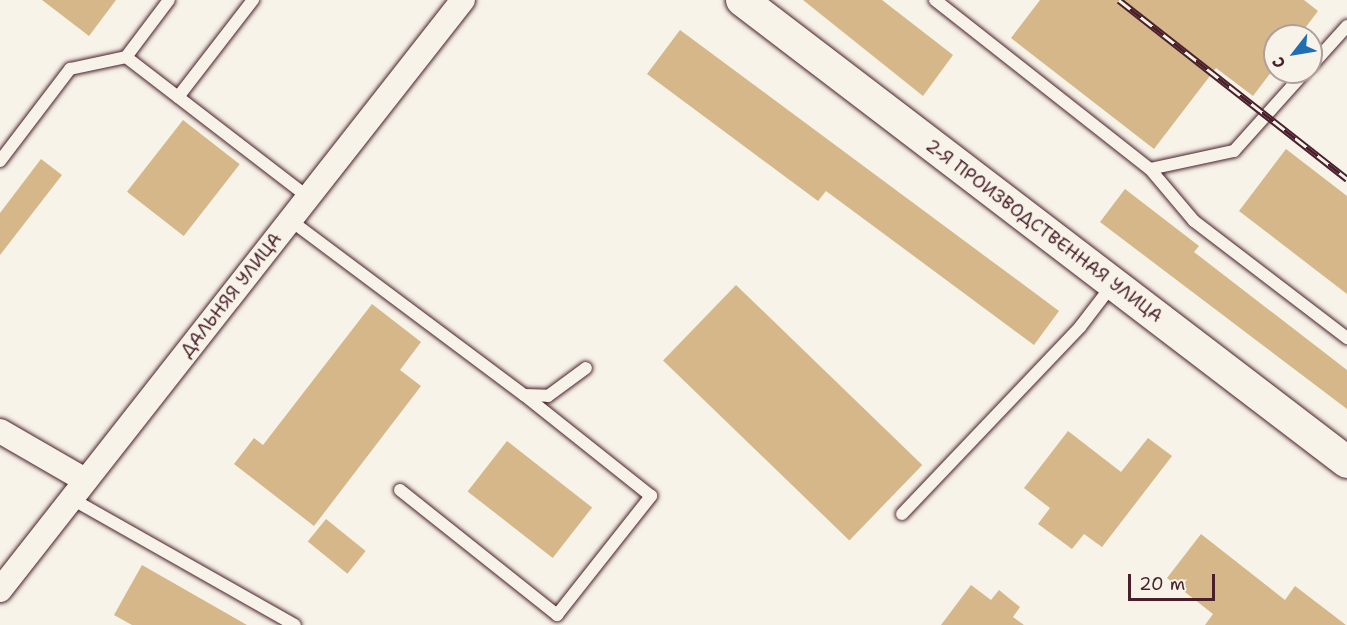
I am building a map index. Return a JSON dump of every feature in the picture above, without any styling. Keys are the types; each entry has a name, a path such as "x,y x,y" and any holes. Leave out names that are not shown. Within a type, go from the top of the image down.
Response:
{"street":[{"name":"ДАЛЬНЯЯ УЛИЦА","path":"0,590 463,0"},
{"name":"2-Я ПРОИЗВОДСТВЕННАЯ УЛИЦА","path":"742,0 1347,462"},
{"path":"0,431 79,490"}],"lane":[{"path":"0,161 70,69 126,57 169,0"},
{"path":"178,97 253,0"},
{"path":"934,0 1150,168 1194,221 1347,338"},
{"path":"1323,53 1347,26"},
{"path":"126,57 308,197"},
{"path":"1150,168 1234,151 1294,84"},
{"path":"290,220 524,396 651,496 557,615 400,490"},
{"path":"902,514 1080,327 1113,284"},
{"path":"524,396 548,396 586,368"},
{"path":"79,490 295,625"}],"building":[{"path":"42,0 116,0 89,36"},
{"path":"803,0 882,0 953,55 923,96"},
{"path":"1040,0 1304,0 1318,11 1308,24 1263,24 1263,83 1253,96 1216,68 1154,149 1011,38"},
{"path":"680,30 1059,311 1034,345 826,191 818,201 647,74"},
{"path":"183,120 240,164 184,236 127,192"},
{"path":"1286,149 1347,196 1347,294 1239,211"},
{"path":"41,159 62,175 0,255 0,213"},
{"path":"1125,189 1199,246 1194,252 1347,370 1347,409 1100,222"},
{"path":"736,285 922,465 849,540 663,361"},
{"path":"372,304 421,342 400,370 421,386 314,526 234,464 254,438 263,445"},
{"path":"1068,431 1121,472 1148,438 1172,456 1102,547 1084,534 1072,549 1038,524 1050,508 1024,488"},
{"path":"507,441 592,507 553,558 468,491"},
{"path":"326,519 366,551 347,574 308,542"},
{"path":"1201,534 1285,600 1295,586 1346,625 1205,625 1213,614 1167,578"},
{"path":"142,565 247,625 132,625 114,615"},
{"path":"971,585 991,600 999,590 1020,607 1013,617 1024,625 941,625"}],"railway":[{"path":"1119,0 1347,179"}]}
